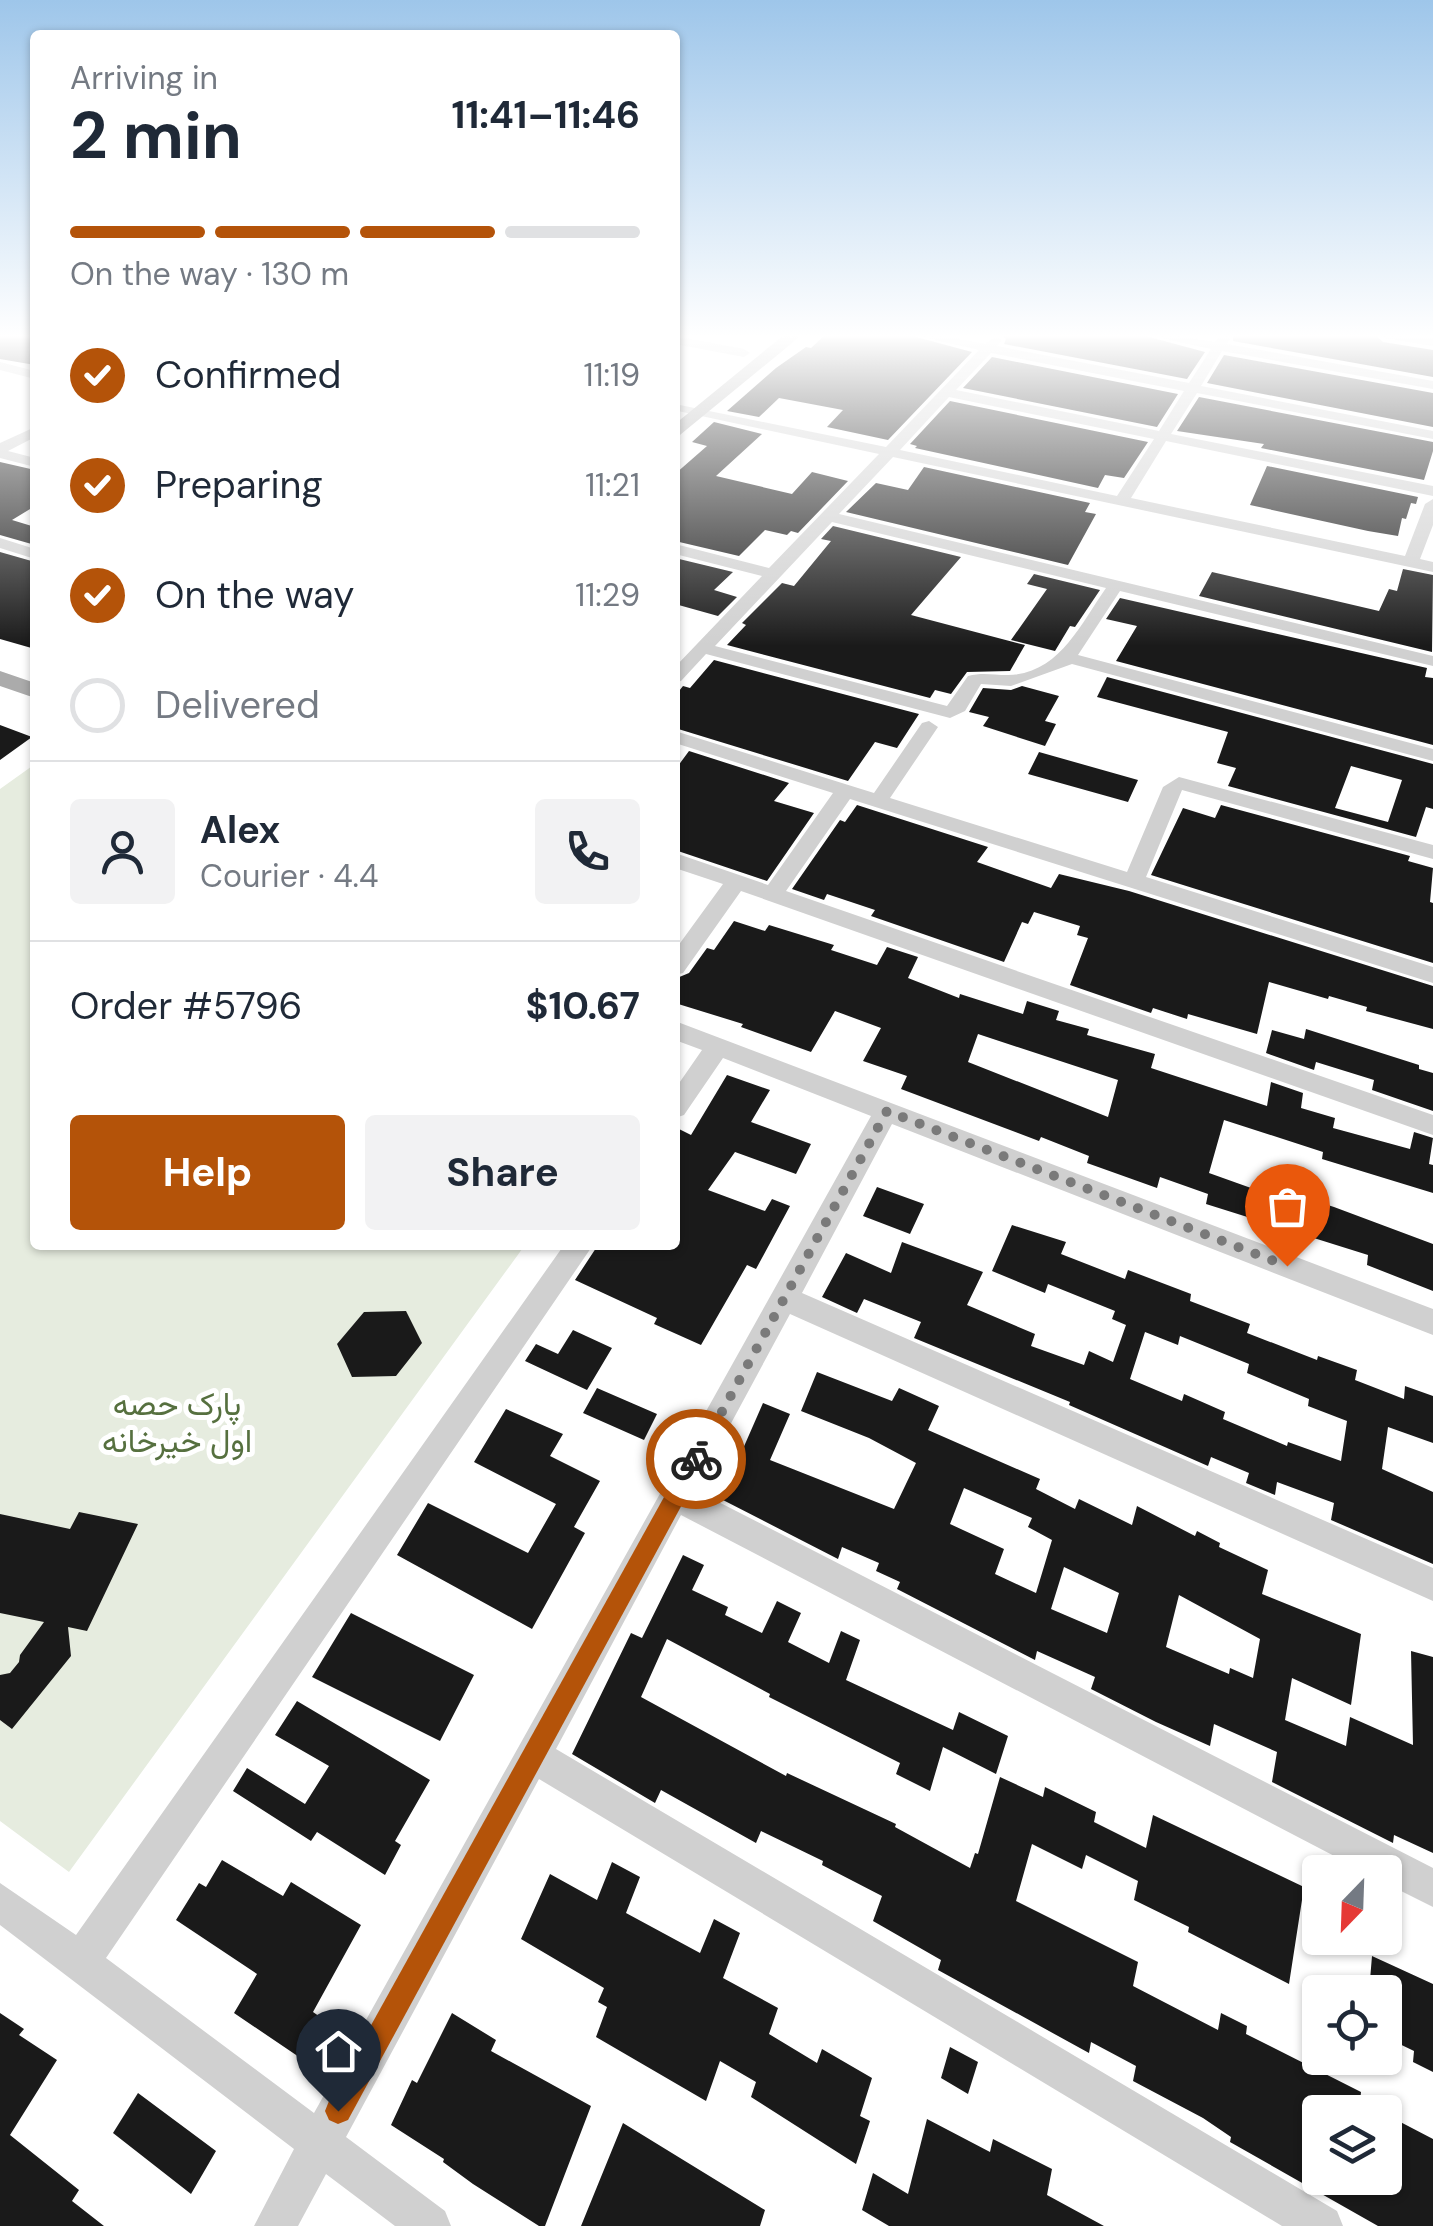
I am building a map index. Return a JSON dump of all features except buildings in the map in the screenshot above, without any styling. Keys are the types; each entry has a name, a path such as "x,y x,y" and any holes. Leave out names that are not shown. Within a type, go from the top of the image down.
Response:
{"main road":[{"path":"0,656 30,666"},
{"path":"0,678 30,688"}],"street":[{"path":"0,451 23,438"},
{"path":"822,438 1433,567"},
{"path":"680,672 901,438"},
{"path":"1120,502 1160,438"},
{"path":"1180,438 1433,491"},
{"path":"0,451 30,461"},
{"path":"1411,562 1433,504"},
{"path":"827,516 1433,661"},
{"path":"0,543 30,552"},
{"path":"680,550 772,574"},
{"path":"703,648 950,712 958,707 974,680 985,677 1011,681 1070,658 1116,586"},
{"path":"1070,658 1433,755"},
{"path":"878,801 929,727"},
{"path":"680,740 1433,975"},
{"path":"1134,882 1173,787 1179,783 1433,852"},
{"path":"773,894 846,791"},
{"path":"680,862 1433,1125"},
{"path":"680,959 736,882"},
{"path":"680,1032 1433,1322"},
{"path":"680,1101 718,1046"},
{"path":"276,2226 887,1111"},
{"path":"79,1964 576,1250"},
{"path":"784,1298 1433,1585"},
{"path":"676,1496 1433,1888"},
{"path":"534,1756 1322,2226"},
{"path":"0,1902 430,2226"}],"green space":[{"name":"پارک حصه اول خیرخانه","path":"30,768 30,1250 521,1250 69,1872 0,1821 0,789"}],"way so far":[{"path":"696,1459 887,1111 1287,1266"}],"route":[{"path":"338,2111 696,1459"}]}
